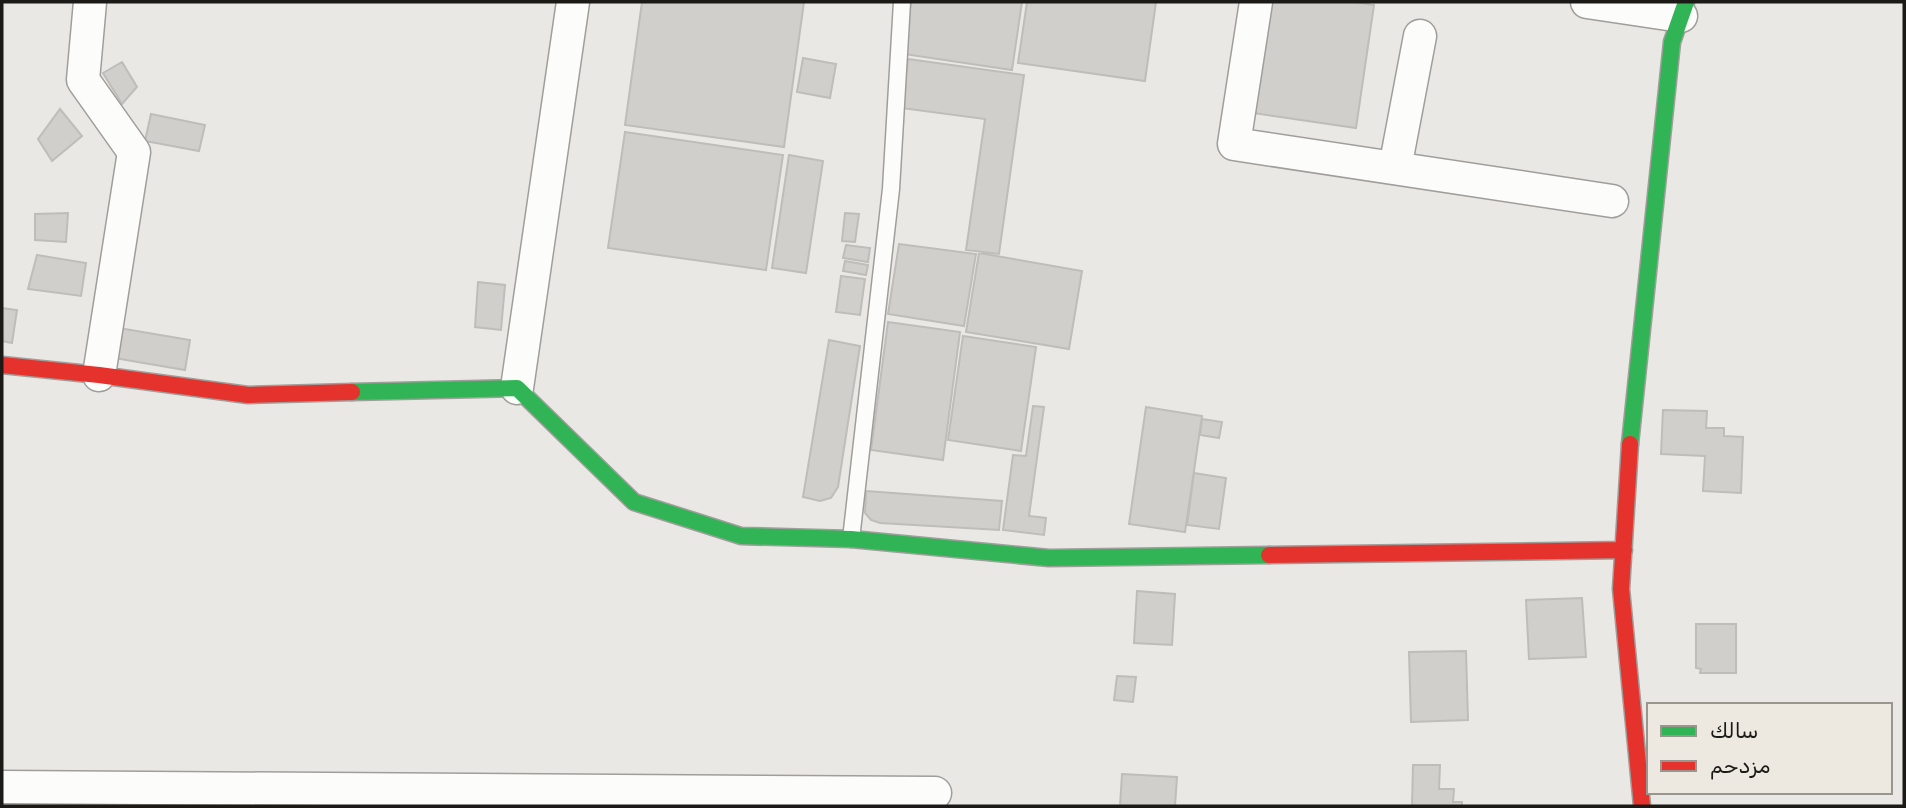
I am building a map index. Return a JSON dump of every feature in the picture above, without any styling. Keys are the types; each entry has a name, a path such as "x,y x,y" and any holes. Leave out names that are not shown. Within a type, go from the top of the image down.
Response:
{"street":[{"path":"90,2 83,80 135,152 99,375"},
{"path":"517,388 573,2"},
{"path":"1256,2 1234,144 1612,201"},
{"path":"1587,2 1684,9 1672,42 1660,150 1631,422 1621,589 1642,806"},
{"path":"1395,168 1420,36"},
{"path":"2,365 248,395 517,388 634,502 741,536 851,539 1049,558 1624,550"},
{"path":"2,787 935,793"}],"lane":[{"path":"851,539 891,189 902,2"}],"building":[{"path":"642,2 804,2 784,147 625,125"},
{"path":"911,2 1022,2 1012,70 904,54"},
{"path":"1027,2 1156,2 1145,81 1018,63"},
{"path":"1269,2 1354,2 1374,5 1356,128 1253,113"},
{"path":"803,58 836,64 830,98 797,92"},
{"path":"908,59 1024,75 999,254 966,250 985,119 901,108"},
{"path":"122,62 137,87 122,104 103,73"},
{"path":"60,109 82,136 52,161 38,139"},
{"path":"151,114 205,125 199,151 145,141"},
{"path":"625,132 783,155 766,270 608,248"},
{"path":"789,155 823,161 806,273 772,268"},
{"path":"68,213 66,242 35,240 35,214"},
{"path":"845,213 859,214 855,242 842,241"},
{"path":"899,244 976,254 964,326 888,314"},
{"path":"846,245 870,248 868,262 843,258"},
{"path":"979,253 1082,271 1069,349 966,332"},
{"path":"37,255 86,263 81,296 28,289"},
{"path":"845,261 868,265 866,275 843,271"},
{"path":"841,276 865,279 860,315 836,312"},
{"path":"478,282 505,285 501,330 475,327"},
{"path":"2,308 17,310 12,343 2,341"},
{"path":"888,322 960,332 943,460 871,450"},
{"path":"119,328 190,340 185,370 114,358"},
{"path":"963,336 1036,347 1021,451 948,440"},
{"path":"829,340 860,346 838,487 831,498 820,501 803,497"},
{"path":"1033,406 1044,407 1029,516 1046,518 1044,535 1003,530 1013,455 1026,456"},
{"path":"1146,407 1202,416 1185,532 1129,524"},
{"path":"1663,410 1707,411 1706,428 1724,428 1724,436 1743,437 1741,493 1703,491 1705,456 1661,454"},
{"path":"1202,419 1222,422 1219,438 1200,435"},
{"path":"1194,473 1226,478 1219,529 1187,525"},
{"path":"866,491 1002,501 999,530 880,523 871,520 865,513"},
{"path":"1137,591 1175,594 1172,645 1134,643"},
{"path":"1582,598 1586,657 1529,659 1526,600"},
{"path":"1696,624 1736,624 1736,673 1700,673 1701,669 1696,668"},
{"path":"1466,651 1468,720 1411,722 1409,652"},
{"path":"1117,676 1136,677 1133,702 1114,700"},
{"path":"1413,765 1440,765 1439,789 1454,789 1453,802 1462,802 1462,806 1412,806"},
{"path":"1122,774 1177,777 1175,806 1120,806"}],"traffic: fast":[{"path":"1630,444 1672,42 1686,2"},
{"path":"352,392 517,388 634,502 741,536 851,539 1049,558 1269,555"}],"traffic: jam":[{"path":"2,365 248,395 352,392"},
{"path":"1630,444 1621,589 1642,806"},
{"path":"1269,555 1624,550"}]}
